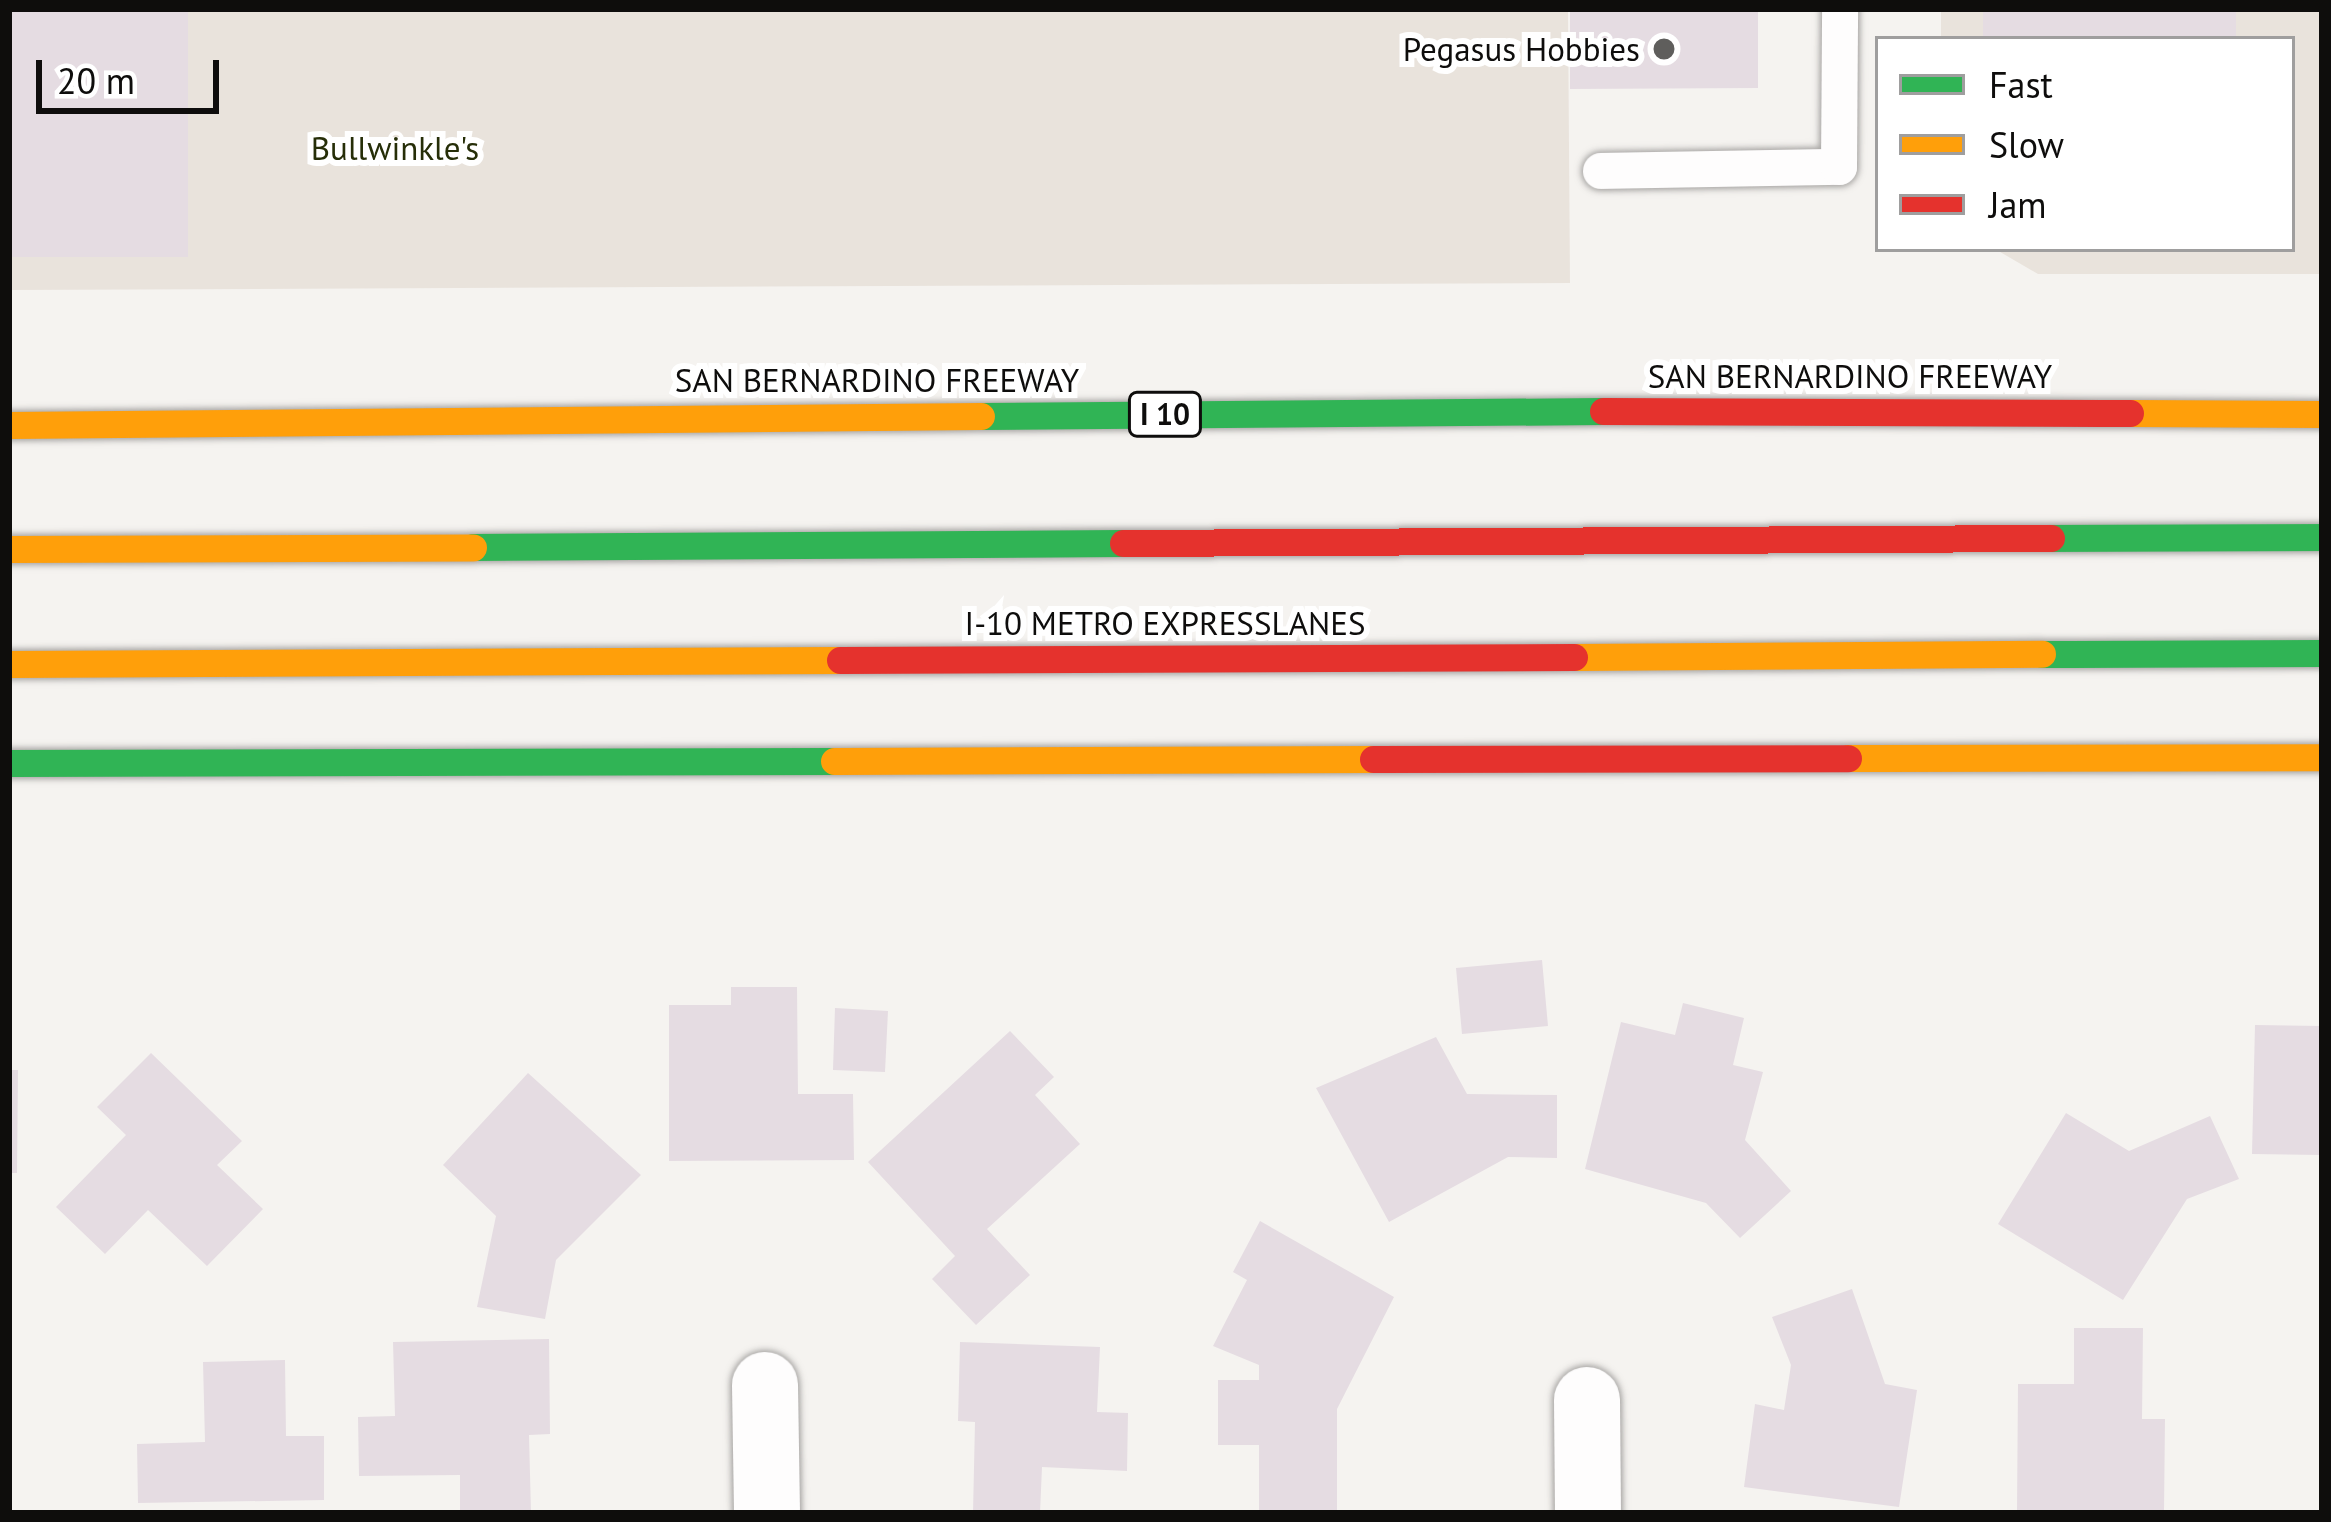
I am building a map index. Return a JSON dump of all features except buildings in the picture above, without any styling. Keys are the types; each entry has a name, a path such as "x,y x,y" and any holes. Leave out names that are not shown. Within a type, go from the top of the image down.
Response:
{"highway":[{"name":"SAN BERNARDINO FREEWAY","path":"9,425 1462,411 2322,414"},
{"path":"9,549 2322,537"},
{"name":"I-10 METRO EXPRESSLANES","path":"9,664 2322,653"},
{"path":"9,763 2322,757"}],"street":[{"path":"765,1385 767,1513"},
{"path":"1588,1400 1588,1513"}],"lane":[{"path":"1601,171 1839,167 1840,9"}],"shaded area":[{"name":"Bullwinkle's","path":"9,9 1568,9 1570,283 9,290"},
{"path":"1941,9 2322,9 2322,274 2038,274 2000,252 2295,252 2295,36 1941,36"}],"traffic: fast":[{"path":"981,416 1603,411"},
{"path":"2051,538 2322,537"},
{"path":"473,547 1123,543"},
{"path":"2042,654 2322,653"},
{"path":"9,763 834,761"}],"traffic: slow":[{"path":"2130,413 2322,414"},
{"path":"9,425 981,416"},
{"path":"9,549 473,547"},
{"path":"1574,657 2042,654"},
{"path":"9,664 840,660"},
{"path":"1848,758 2322,757"},
{"path":"834,761 1373,759"}],"traffic: jam":[{"path":"1603,411 2130,413"},
{"path":"1123,543 2051,538"},
{"path":"840,660 1574,657"},
{"path":"1373,759 1848,758"}],"place":[{"name":"Pegasus Hobbies","path":"1664,49"}]}
